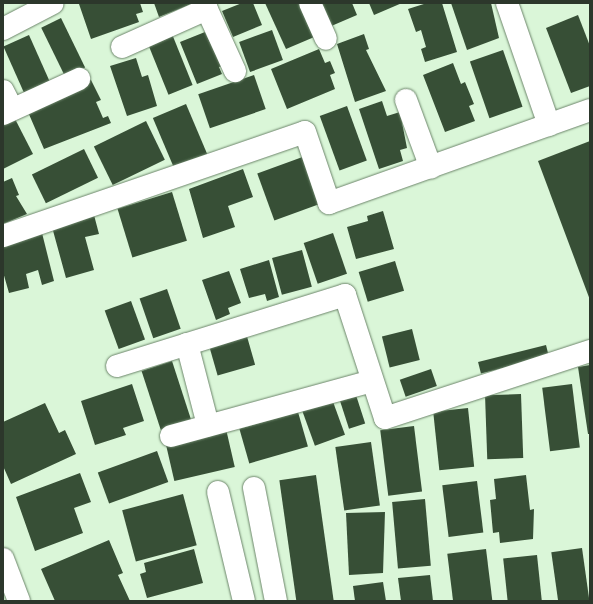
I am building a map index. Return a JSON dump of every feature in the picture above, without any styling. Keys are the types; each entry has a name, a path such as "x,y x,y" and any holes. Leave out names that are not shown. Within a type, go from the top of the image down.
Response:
{"street":[{"path":"5,22 53,3"},
{"path":"310,3 326,39"},
{"path":"507,3 549,125"},
{"path":"122,47 206,6 236,71"},
{"path":"6,105 79,79"},
{"path":"406,100 432,168"},
{"path":"3,236 305,132 329,203 432,168 590,110"},
{"path":"117,366 345,295 385,418 590,352"},
{"path":"187,344 208,425"},
{"path":"171,436 372,381"},
{"path":"254,488 276,601"},
{"path":"218,492 244,601"},
{"path":"3,559 19,601"}],"building":[{"path":"140,3 143,12 136,14 139,22 91,39 79,4"},
{"path":"154,3 194,3 159,17"},
{"path":"242,3 253,3 262,25 233,37 222,11"},
{"path":"265,3 305,3 319,35 286,49"},
{"path":"319,3 352,3 357,15 329,27"},
{"path":"369,3 402,3 374,15"},
{"path":"427,3 442,3 457,52 425,62 421,49 426,47 421,30 416,32 408,9"},
{"path":"451,3 491,3 499,38 467,50"},
{"path":"578,15 590,46 590,86 571,93 546,28"},
{"path":"61,18 85,67 65,77 41,28"},
{"path":"272,30 283,60 250,72 239,42"},
{"path":"205,32 222,66 219,67 222,74 197,84 180,42"},
{"path":"172,34 193,85 168,95 148,44"},
{"path":"364,34 369,49 366,50 386,91 355,102 337,44"},
{"path":"29,35 51,85 26,97 3,46"},
{"path":"319,49 325,63 330,61 335,73 330,75 335,89 287,109 271,69"},
{"path":"503,50 523,107 489,118 470,61"},
{"path":"136,58 142,77 148,75 157,106 127,116 110,66"},
{"path":"453,63 461,84 465,82 474,104 469,106 475,121 445,132 423,75"},
{"path":"254,75 266,109 210,128 198,94"},
{"path":"91,80 101,100 96,102 103,118 108,116 111,123 44,149 28,112"},
{"path":"382,101 387,116 400,112 407,148 400,150 403,161 379,169 359,109"},
{"path":"186,104 210,160 177,174 153,118"},
{"path":"347,106 367,161 340,170 320,116"},
{"path":"13,115 33,154 3,169 3,120"},
{"path":"146,121 165,160 113,185 94,146"},
{"path":"590,141 590,300 538,161"},
{"path":"84,149 98,178 46,203 32,174"},
{"path":"308,155 325,202 274,220 257,173"},
{"path":"243,169 253,197 228,206 235,227 203,238 189,189"},
{"path":"12,178 19,195 16,196 27,214 3,224 3,182"},
{"path":"172,192 187,241 132,257 117,209"},
{"path":"383,211 394,249 356,259 347,227 368,221 367,216"},
{"path":"94,215 99,234 85,237 94,270 66,278 52,227"},
{"path":"42,233 54,281 42,285 38,270 26,274 29,288 9,293 3,272 3,244"},
{"path":"333,233 347,274 318,284 304,243"},
{"path":"302,250 312,287 282,295 272,258"},
{"path":"269,260 279,297 267,301 265,294 249,298 240,269"},
{"path":"395,261 404,291 368,302 359,272"},
{"path":"229,271 241,303 228,308 230,314 216,320 202,280"},
{"path":"167,289 181,329 153,338 140,298"},
{"path":"131,301 145,340 119,349 105,311"},
{"path":"412,329 420,360 390,368 382,336"},
{"path":"246,333 255,365 218,375 209,344"},
{"path":"546,345 549,357 481,374 478,362"},
{"path":"172,361 191,420 161,430 142,371"},
{"path":"590,365 590,434 588,434 578,367"},
{"path":"431,369 437,386 406,397 400,380"},
{"path":"132,384 144,421 123,428 126,435 95,445 81,401"},
{"path":"572,384 580,448 550,451 542,388"},
{"path":"355,392 365,423 349,429 339,397"},
{"path":"521,394 523,458 487,459 485,395"},
{"path":"332,399 345,435 315,446 302,410"},
{"path":"45,403 59,433 65,430 76,454 11,484 3,466 3,422"},
{"path":"468,408 474,467 439,470 433,412"},
{"path":"298,412 308,447 249,463 239,429"},
{"path":"414,426 422,492 388,496 380,430"},
{"path":"226,429 235,467 174,481 166,443"},
{"path":"371,442 380,505 344,510 335,447"},
{"path":"157,451 168,482 109,504 98,473"},
{"path":"80,473 91,502 74,508 83,533 35,551 16,497"},
{"path":"316,475 334,601 296,601 279,480"},
{"path":"526,475 530,510 534,509 533,539 500,543 499,532 493,533 490,500 496,499 494,479"},
{"path":"477,481 483,533 449,537 442,485"},
{"path":"183,494 197,545 136,561 122,510"},
{"path":"425,499 431,566 398,569 392,502"},
{"path":"385,512 383,573 349,575 346,513"},
{"path":"109,540 123,573 118,575 130,601 55,601 41,569"},
{"path":"582,548 589,600 558,601 551,552"},
{"path":"194,549 203,583 147,598 140,574 146,572 144,563"},
{"path":"486,549 492,601 453,601 447,554"},
{"path":"537,555 542,601 508,601 503,559"},
{"path":"430,575 433,601 401,601 398,578"},
{"path":"383,582 386,601 355,601 353,586"}]}
